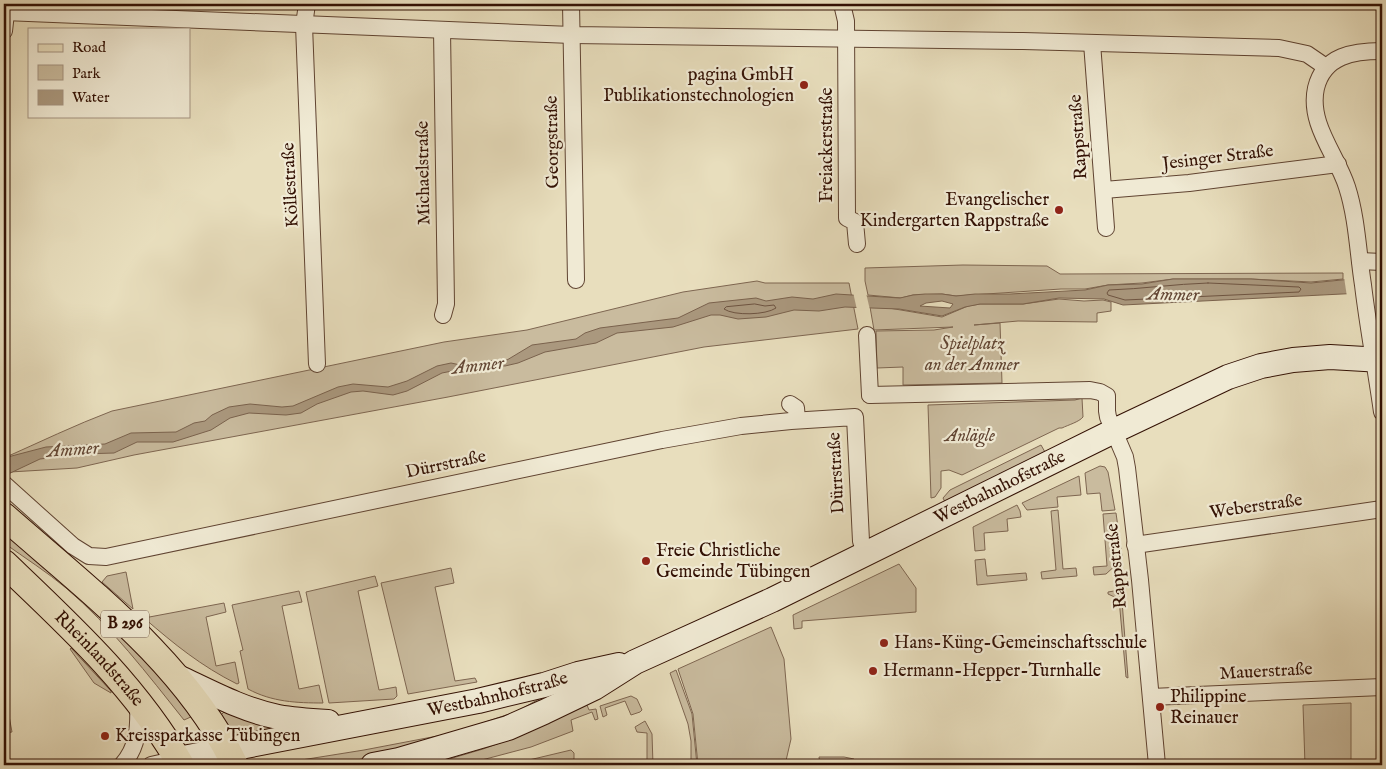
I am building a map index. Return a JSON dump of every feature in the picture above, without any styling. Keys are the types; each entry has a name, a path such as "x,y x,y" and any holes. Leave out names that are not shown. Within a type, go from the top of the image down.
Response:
{"main road":[{"name":"Westbahnhofstraße","path":"373,765 395,763 508,728 594,688 635,662 772,600 1114,431 1228,377 1261,366 1319,357 1378,360"},
{"name":"B 296","path":"4,516 154,650 178,677 202,710 231,757"},
{"name":"Rheinlandstraße","path":"8,572 96,652 186,763"},
{"name":"Westbahnhofstraße","path":"231,757 359,725 478,702 578,674 635,662"},
{"name":"B 296","path":"178,677 233,703 276,717 359,725"},
{"path":"186,763 231,757"}],"street":[{"name":"Köllestraße","path":"307,4 304,25 317,364"},
{"name":"Georgstraße","path":"571,4 576,280"},
{"path":"842,4 846,21 846,40"},
{"path":"4,31 6,9 304,25 572,35 1092,43 1280,48 1307,54 1326,67"},
{"name":"Michaelstraße","path":"442,30 446,304 443,315"},
{"name":"Freiackerstraße","path":"846,40 847,218 855,222 857,244"},
{"name":"Rappstraße","path":"1092,43 1106,228"},
{"path":"1382,51 1360,51 1346,54 1326,67 1320,76 1316,88 1315,104 1317,118 1323,135 1338,164 1347,188 1365,302 1378,360 1382,412"},
{"name":"Jesinger Straße","path":"1104,190 1189,183 1338,164"},
{"path":"1360,266 1382,262"},
{"path":"855,417 870,395 867,335"},
{"name":"Rappstraße","path":"870,395 1090,390 1107,396 1107,411 1125,457 1152,697 1157,765"},
{"path":"790,404 796,408 797,420"},
{"name":"Dürrstraße","path":"4,484 73,546 89,556 106,557 716,430 797,420 855,417 860,541 865,554"},
{"name":"Weberstraße","path":"1135,545 1382,509"},
{"name":"Mauerstraße","path":"1152,697 1382,686"},
{"path":"122,765 135,744 139,722 138,702"},
{"path":"152,765 186,763"}],"green space":[{"path":"963,265 1047,266 1060,274 1343,273 1343,279 1311,282 1251,279 1173,279 1085,289 956,296 942,294 913,295 901,298 868,295 865,268"},
{"path":"757,281 765,283 849,283 858,329 704,347 134,455 77,468 10,472 4,462 4,458 112,411 444,342 527,330 683,292"},
{"name":"Spielplatz an der Ammer","path":"1059,299 1103,300 1111,302 1111,311 1097,313 1097,322 1018,321 974,325 1000,323 1002,383 903,385 903,367 877,368 876,331 934,330 953,327 874,330 870,307 889,308 942,317 968,306 980,304 1023,304"},
{"name":"Anlägle","path":"1082,398 1083,417 1076,422 1059,428 962,475 949,470 941,471 941,488 935,497 931,498 928,405 1075,400"},
{"path":"1041,445 1045,452 945,502 943,498 950,490"},
{"path":"1100,466 1105,467 1108,472 1115,510 1102,511 1100,493 1087,494 1085,473"},
{"path":"1079,476 1081,495 1057,497 1058,507 1027,510 1022,503"},
{"path":"1017,505 1021,517 1007,519 1008,531 984,533 985,550 975,551 973,527"},
{"path":"1058,510 1063,569 1076,568 1077,576 1042,579 1041,572 1056,570 1051,511"},
{"path":"1116,513 1122,556 1118,563 1106,574 1094,575 1093,567 1107,566 1103,514"},
{"path":"4,528 150,662 193,716 184,720 128,651 83,603 51,576 4,543"},
{"path":"985,559 987,576 1026,573 1027,580 977,585 975,560"},
{"path":"899,564 916,588 916,612 802,621 802,628 794,629 793,615"},
{"path":"451,568 454,583 435,587 455,681 475,678 477,682 408,694 381,583"},
{"path":"126,572 133,609 102,582 107,576"},
{"path":"375,576 378,586 358,591 379,690 396,687 397,696 394,699 329,703 306,592"},
{"path":"299,591 302,602 282,606 299,689 319,685 323,703 275,699 248,689 240,651 243,650 232,605"},
{"path":"1114,591 1120,596 1122,601 1128,678 1126,677 1119,599 1108,594 1108,592"},
{"path":"224,603 226,612 206,617 216,666 235,662 239,683 237,684 188,654 144,618"},
{"path":"771,627 784,659 791,739 785,765 698,765 693,714 678,669"},
{"path":"71,648 111,691 111,693 94,683"},
{"path":"676,670 692,714 697,765 691,765 691,741 688,724 670,673"},
{"path":"574,682 523,713 368,758 327,765 270,765 453,733 518,711 558,688"},
{"path":"4,689 12,732 4,733"},
{"path":"631,696 637,699 642,710 640,712 631,715 625,701 605,708 607,715 603,717 600,706"},
{"path":"1351,703 1351,765 1305,765 1303,705"},
{"path":"587,705 589,710 596,709 598,719 595,720 592,712 571,720 573,731 531,747 463,765 429,765 522,735"},
{"path":"226,710 284,728 236,740 221,715"},
{"path":"645,721 652,734 653,765 647,765 647,733 637,732 635,727"},
{"path":"571,750 574,753 574,759 571,760 529,760"},
{"path":"819,757 854,759 853,765 820,765"}],"water":[{"name":"Ammer","path":"1382,276 1382,292 1123,305 1104,299 1059,298 1023,304 980,304 965,307 942,316 899,309 845,307 819,311 794,310 766,317 738,319 711,315 673,327 617,333 596,343 545,352 505,366 494,365 476,372 452,371 442,373 407,391 393,395 363,391 351,392 317,404 301,413 286,415 249,413 230,418 211,430 173,442 137,442 114,453 81,454 40,459 4,476 4,458 46,447 105,444 131,433 176,432 194,423 205,421 212,415 229,407 250,404 282,407 293,406 338,387 353,384 388,387 407,381 437,366 451,363 470,367 488,361 507,360 532,345 576,339 585,333 600,328 678,318 709,303 756,298 766,301 792,297 813,299 836,294 900,298 925,294 956,296 1010,294 1085,290 1108,285 1142,284 1173,279 1251,279 1311,283","holes":["942,301 953,304 950,308 920,306 926,303"]}],"pier":[{"path":"1378,274 1381,294 1347,297 1344,277"},
{"path":"853,292 866,293 870,310 857,310"}],"place":[{"name":"pagina GmbH Publikationstechnologien","path":"804,85"},
{"name":"Evangelischer Kindergarten Rappstraße","path":"1059,210"},
{"name":"Freie Christliche Gemeinde Tübingen","path":"646,561"},
{"name":"Hans-Küng-Gemeinschaftsschule","path":"884,643"},
{"name":"Hermann-Hepper-Turnhalle","path":"873,671"},
{"name":"Philippine Reinauer","path":"1160,707"},
{"name":"Kreissparkasse Tübingen","path":"105,736"}]}
